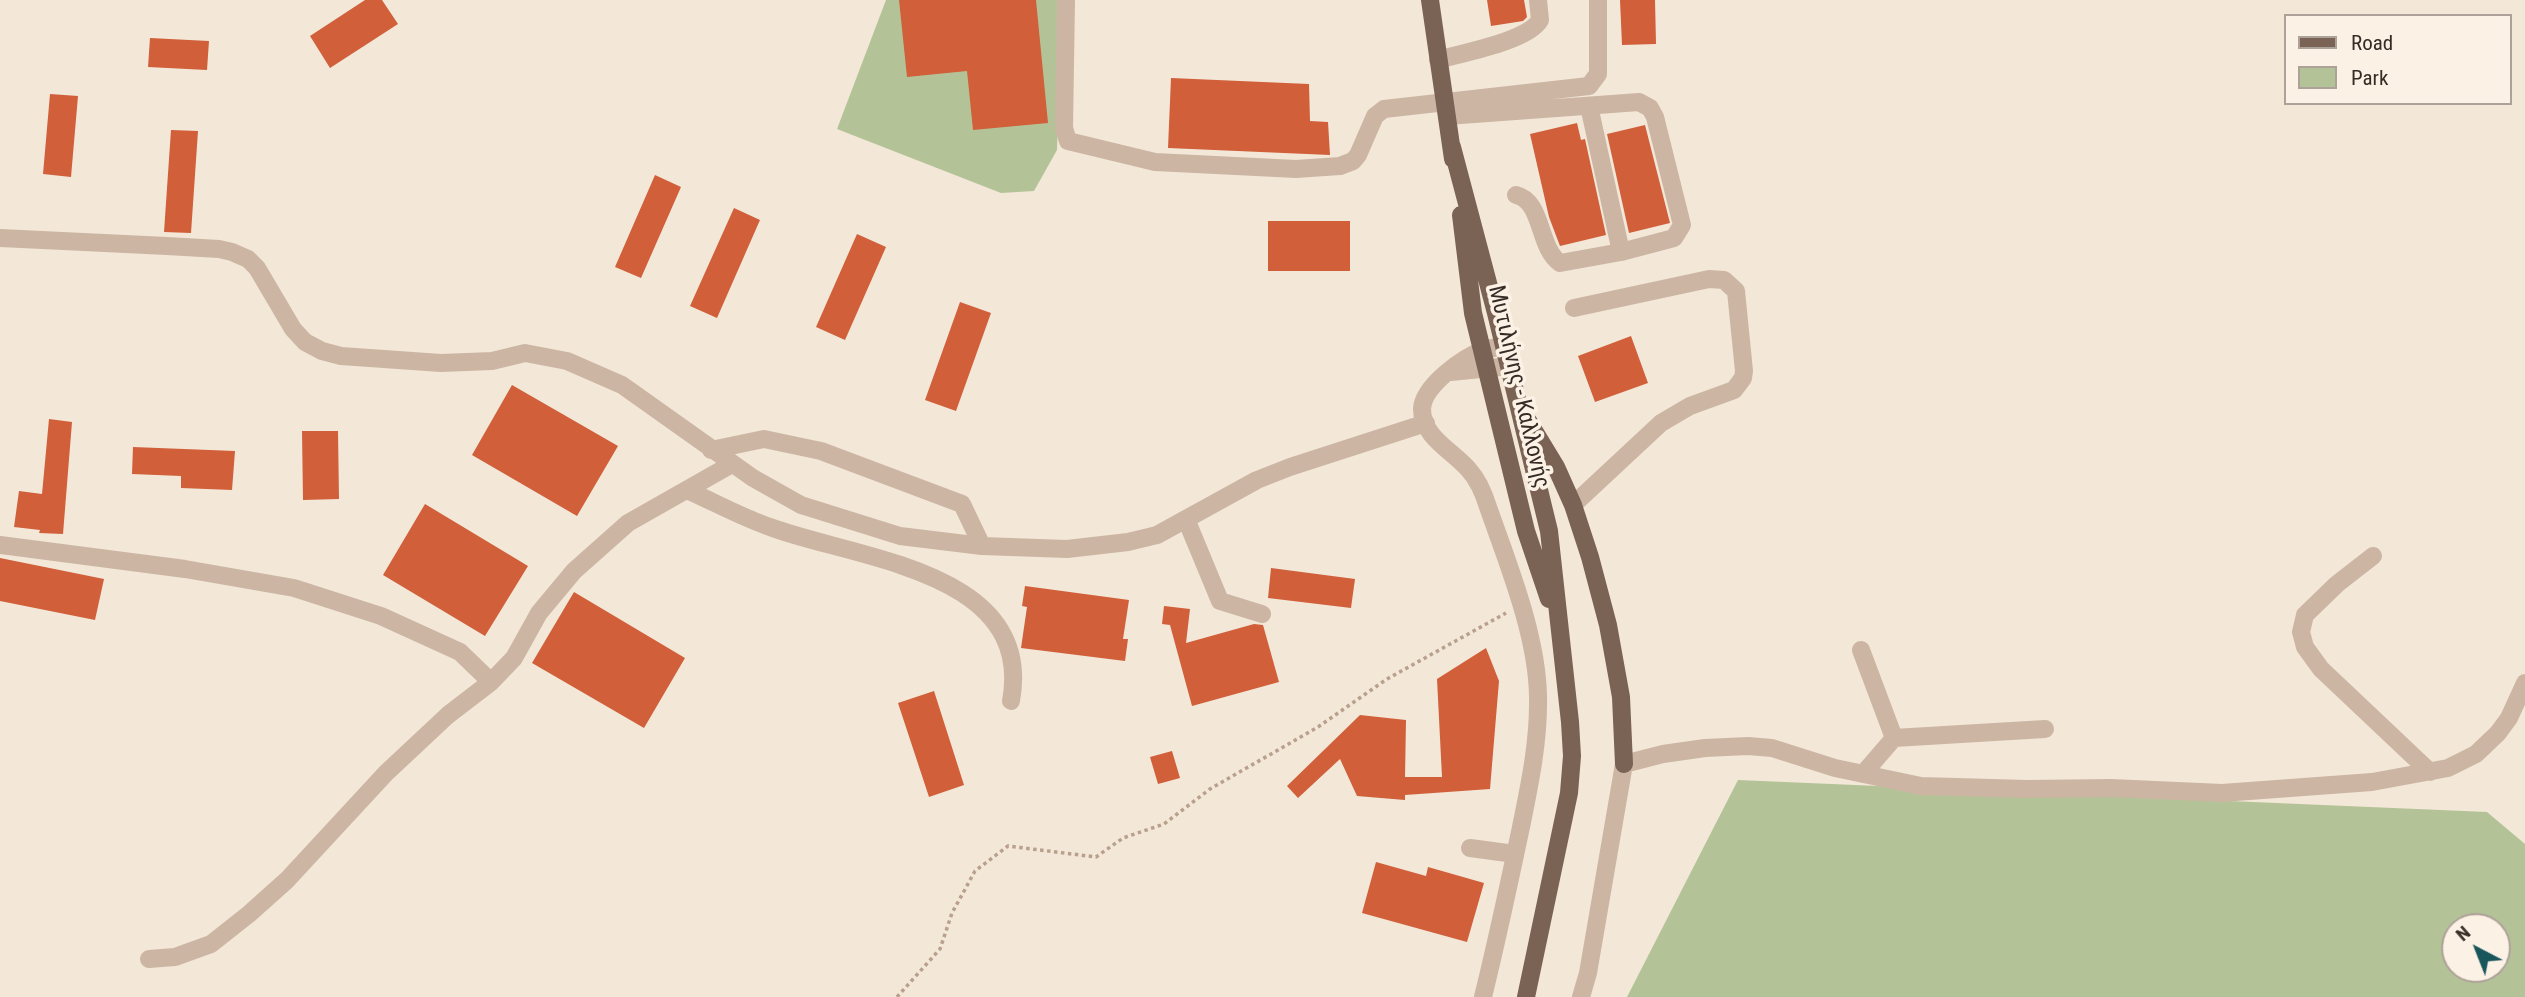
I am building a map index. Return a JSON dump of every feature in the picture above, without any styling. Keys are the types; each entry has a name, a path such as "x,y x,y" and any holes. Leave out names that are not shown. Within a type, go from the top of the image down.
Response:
{"main road":[{"name":"Μυτιλήνης - Καλλονής","path":"1430,0 1473,313 1526,531 1559,631"},
{"name":"Μυτιλήνης - Καλλονής","path":"1452,147 1505,346 1549,531 1572,756 1569,793 1526,997"},
{"path":"1520,408 1556,467 1573,505 1590,557 1608,625 1621,697 1624,764"}],"street":[{"path":"1066,0 1064,133 1072,144 1155,162 1296,169 1340,166 1353,161 1358,155 1380,110 1589,106 1639,102 1650,108 1655,117 1683,219 1681,230 1674,237 1621,252 1560,263 1552,256 1529,201 1516,195"},
{"path":"1438,60 1519,36 1532,29 1540,20 1538,0"},
{"path":"1446,109 1589,86 1599,66 1598,0"},
{"path":"1589,106 1621,252"},
{"path":"0,237 67,243 219,249 232,253 248,259 257,268 293,329 305,342 321,351 341,356 441,363 492,361 525,353 567,360 622,385 711,450 802,505 900,536 982,546 1067,549 1128,542 1157,535 1268,476 1426,423"},
{"path":"1573,505 1661,423 1690,406 1727,394 1744,378 1736,291 1724,280 1709,279 1574,308"},
{"path":"1483,997 1534,760 1538,695 1533,657 1521,605 1479,483 1462,462 1437,442 1422,416 1422,405 1432,386 1448,372 1484,359 1505,346"},
{"path":"1484,359 1510,366"},
{"path":"711,450 764,439 821,451 962,504 982,546"},
{"path":"149,959 175,957 211,944 250,914 287,880 386,773 448,715 491,682 514,658 539,613 574,571 628,523 733,464"},
{"path":"687,490 770,528 886,561 962,592 994,620 1007,639 1015,679 1011,701"},
{"path":"1186,519 1220,601 1262,614"},
{"path":"0,545 172,567 294,588 381,616 460,652 491,682"},
{"path":"2373,556 2337,584 2305,615 2301,632 2305,647 2321,669 2430,772"},
{"path":"1861,650 1894,738"},
{"path":"1581,997 1588,972 1624,764 1663,754 1748,746 1772,748 1835,768 1921,786 2111,788 2222,793 2372,782 2430,772 2455,765 2476,754 2509,718 2525,683"},
{"path":"1863,774 1894,738 2045,729"},
{"path":"1471,848 1515,855"}],"path":[{"path":"897,997 940,949 952,913 975,870 1008,846 1096,857 1123,838 1164,824 1210,789 1318,727 1387,679 1521,605"}],"green space":[{"path":"886,0 1058,0 1061,14 1057,150 1034,191 1001,193 837,129"},
{"path":"1738,780 2487,812 2525,844 2525,997 1627,997"}],"building":[{"path":"365,0 382,0 398,24 330,68 310,36"},
{"path":"899,0 1036,0 1048,123 973,130 967,71 907,77"},
{"path":"1487,0 1524,0 1527,17 1523,21 1491,26"},
{"path":"1620,0 1655,0 1656,44 1622,45"},
{"path":"150,38 209,41 207,70 148,67"},
{"path":"1171,78 1309,84 1310,121 1328,122 1330,155 1168,148"},
{"path":"50,94 78,96 71,177 43,174"},
{"path":"1577,123 1581,140 1585,139 1606,235 1560,246 1549,217 1530,134"},
{"path":"1645,125 1670,223 1629,233 1607,134"},
{"path":"171,130 198,131 191,233 164,232"},
{"path":"655,175 681,187 641,278 615,267"},
{"path":"734,208 760,220 717,318 690,306"},
{"path":"1268,221 1350,221 1350,271 1268,271"},
{"path":"857,234 886,247 845,340 816,327"},
{"path":"960,302 991,313 956,411 925,400"},
{"path":"1631,336 1648,383 1595,402 1578,356"},
{"path":"512,385 618,446 577,516 472,455"},
{"path":"49,419 72,422 63,534 39,533 40,530 14,527 19,491 42,494"},
{"path":"302,431 338,431 339,499 303,500"},
{"path":"133,447 235,451 232,490 181,488 181,476 132,474"},
{"path":"425,504 528,566 485,636 383,575"},
{"path":"0,558 104,579 95,620 0,601"},
{"path":"1271,568 1355,579 1351,608 1268,598"},
{"path":"1025,586 1129,600 1123,639 1128,639 1125,661 1021,648 1027,607 1022,606"},
{"path":"574,592 685,658 644,728 532,663"},
{"path":"1164,606 1190,609 1186,643 1254,624 1263,625 1279,682 1192,706 1170,625 1162,624"},
{"path":"1486,648 1499,681 1490,789 1405,795 1405,800 1357,796 1340,759 1298,798 1287,786 1360,715 1406,720 1405,777 1442,777 1437,679"},
{"path":"934,691 964,785 929,797 898,703"},
{"path":"1172,751 1180,778 1158,784 1150,757"},
{"path":"1376,862 1426,876 1428,867 1484,883 1467,942 1362,913"}]}
